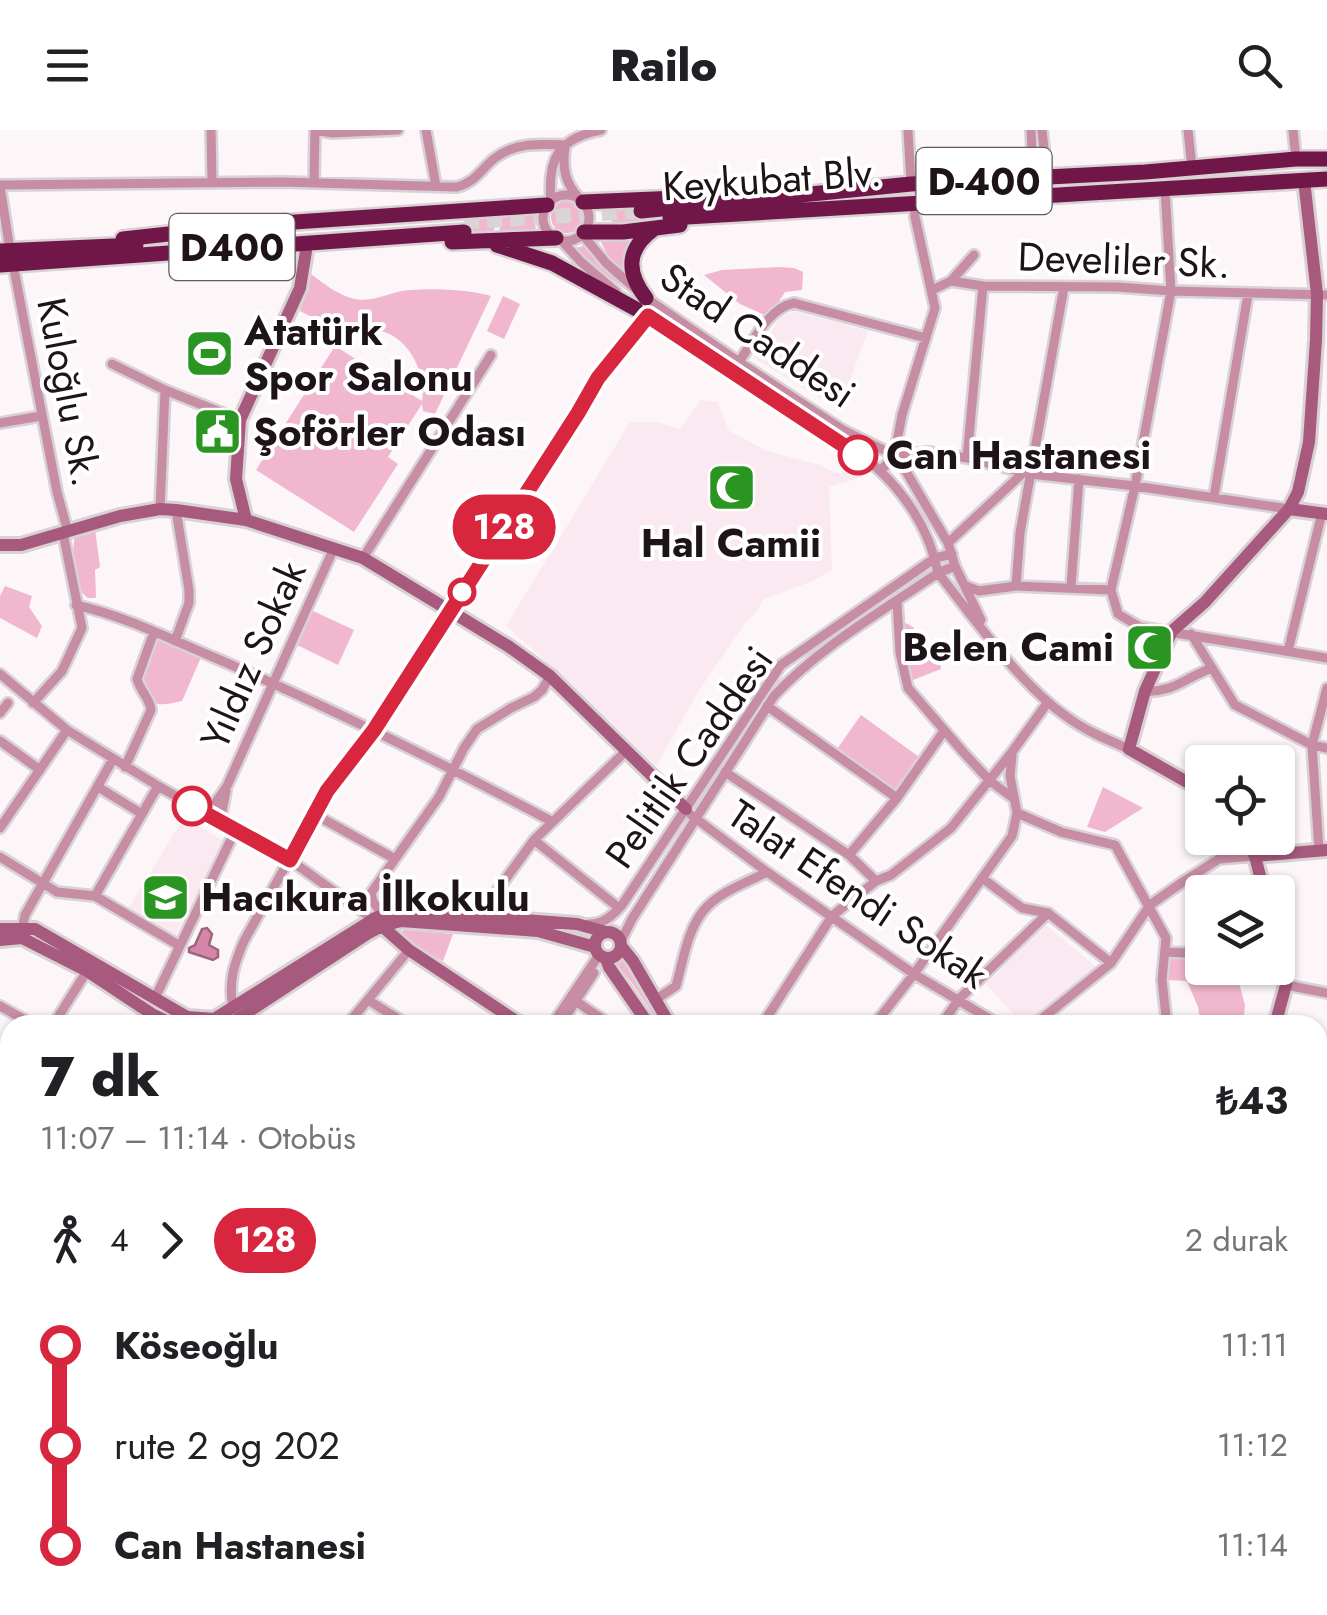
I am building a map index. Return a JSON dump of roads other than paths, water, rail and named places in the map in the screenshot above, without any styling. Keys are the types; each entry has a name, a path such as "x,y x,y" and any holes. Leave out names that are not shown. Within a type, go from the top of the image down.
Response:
{"highway":[{"name":"Keykubat Blv.","path":"646,220 911,184 1327,158"},
{"name":"Keykubat Blv.","path":"646,220 890,213 914,202 1327,179"},
{"path":"582,201 841,184 911,184"},
{"path":"623,201 610,208 607,217 614,230 623,232"},
{"path":"92,246 119,239 250,225 549,203"},
{"path":"483,210 495,216 498,225 492,237 484,240"},
{"path":"583,233 623,232 646,220"},
{"path":"643,307 634,283 632,260 646,220"},
{"name":"D400","path":"464,227 108,256 6,257 92,246 464,227"},
{"path":"108,256 163,258 558,239"},
{"path":"484,240 552,264 643,307"}],"street":[{"path":"211,130 212,182"},
{"path":"314,182 315,130 398,130"},
{"path":"426,130 436,186"},
{"path":"565,145 564,172 570,189 589,214 588,226 572,240 558,239 544,224 555,159 565,145 580,132 601,130"},
{"path":"908,130 911,184"},
{"path":"1030,130 1040,178"},
{"path":"1040,178 1042,130"},
{"path":"1188,130 1192,168"},
{"path":"1293,130 1296,159"},
{"path":"0,186 314,182 457,187 470,182 496,157 518,145 565,145"},
{"path":"1185,781 1130,749 1145,691 1172,630 1205,602 1290,509 1298,492 1309,442 1324,294 1304,180"},
{"name":"Kuloğlu Sk.","path":"0,186 6,257 66,532 82,628 62,671 32,704"},
{"path":"1165,190 1171,292 1135,486 1111,590 1118,614 1140,627 1327,658"},
{"path":"549,203 569,195 582,201"},
{"path":"880,471 894,457 902,414 935,308 914,202"},
{"name":"Stad Caddesi","path":"583,233 643,307 894,457 948,543 989,636"},
{"name":"Stad Caddesi","path":"558,239 581,262 895,484 909,502 938,573 989,636 1048,702 1093,733 1130,749"},
{"path":"246,520 236,480 240,420 300,288 306,251"},
{"path":"932,290 951,281 974,255"},
{"name":"Develiler Sk.","path":"951,281 983,286 1324,294"},
{"path":"967,458 983,286"},
{"path":"1016,586 1027,473 1064,287"},
{"path":"1214,498 1248,294"},
{"path":"739,362 762,326 783,305 794,302 926,338"},
{"path":"233,1008 233,966 327,791 374,730 643,307"},
{"path":"363,558 491,355"},
{"path":"112,364 240,420"},
{"path":"160,510 165,390"},
{"path":"0,423 41,416"},
{"path":"895,484 904,468 928,452"},
{"path":"894,457 928,452 1027,473 1325,514 1288,651"},
{"path":"948,543 1027,473"},
{"path":"1072,587 1079,479"},
{"path":"175,641 190,590 176,510"},
{"path":"0,545 21,545 120,516 176,510 246,520 363,558 550,676 690,814"},
{"name":"Yıldız Sokak","path":"227,786 334,548"},
{"name":"Pelitlik Caddesi","path":"621,943 690,814 782,665 934,558 953,560"},
{"name":"Pelitlik Caddesi","path":"577,924 598,924 619,908 725,772 767,706 796,673 953,560"},
{"path":"966,586 978,591 1016,586 1111,590"},
{"path":"897,601 900,653 908,688 990,781 1013,798"},
{"path":"76,604 102,611 273,683 553,822"},
{"path":"125,767 151,710 137,680 154,632"},
{"path":"1192,634 1235,705 1312,745 1327,748"},
{"path":"1145,691 1172,689 1188,676 1212,668"},
{"path":"550,676 534,696 477,729 439,797 372,893 373,902 378,908 577,924 614,933 634,960 664,1015"},
{"path":"1,678 113,760 290,860 378,922 409,950 507,1015"},
{"path":"1219,859 1323,850 1312,745 1327,688"},
{"path":"768,1015 832,916 951,828 1048,702"},
{"path":"0,713 8,703"},
{"path":"767,706 897,798"},
{"path":"0,828 67,730"},
{"path":"849,855 897,798 944,731"},
{"path":"2,746 40,770"},
{"path":"478,917 534,840 626,751"},
{"path":"882,1015 1012,836 1017,813 1010,776 1012,752"},
{"path":"22,933 24,915 113,760"},
{"path":"725,772 849,855 876,881"},
{"path":"95,896 158,786"},
{"path":"207,814 227,786"},
{"path":"220,822 227,786"},
{"path":"98,787 142,814"},
{"path":"1017,813 1061,832 1116,845 1166,938 1162,980 1166,1015"},
{"path":"314,814 395,859"},
{"name":"Talat Efendi Sokak","path":"690,814 914,974 985,1015"},
{"path":"155,998 235,831"},
{"path":"534,840 619,908"},
{"path":"1047,1015 1112,963 1150,905 1222,855"},
{"path":"1255,856 1260,875"},
{"path":"0,857 57,892 95,896 180,946"},
{"path":"655,1000 676,986 690,936 702,911 719,897 767,872"},
{"path":"982,878 1022,908 1048,914 1112,963"},
{"path":"222,1015 402,911"},
{"path":"948,1015 1048,914"},
{"path":"243,1015 378,922 538,930 615,957 621,943"},
{"path":"0,928 22,933 88,971 144,1015"},
{"path":"0,940 35,929 184,1015"},
{"path":"606,932 599,936 601,955 642,1015"},
{"path":"355,1015 409,950"},
{"path":"1165,952 1185,953"},
{"path":"567,1015 601,955"},
{"path":"559,1015 601,955"},
{"path":"61,1015 88,971"},
{"path":"1278,1015 1286,985 1327,993"},
{"path":"368,1000 392,1015"},
{"path":"576,1002 596,1015"}],"tunnel":[{"path":"464,222 641,211"}],"place":[{"name":"Atatürk Spor Salonu","path":"209,354"},
{"name":"Şoförler Odası","path":"218,432"},
{"name":"Can Hastanesi","path":"858,455"},
{"name":"Hal Camii","path":"731,488"},
{"name":"Belen Cami","path":"1149,647"},
{"name":"Hacıkura İlkokulu","path":"166,897"}]}
